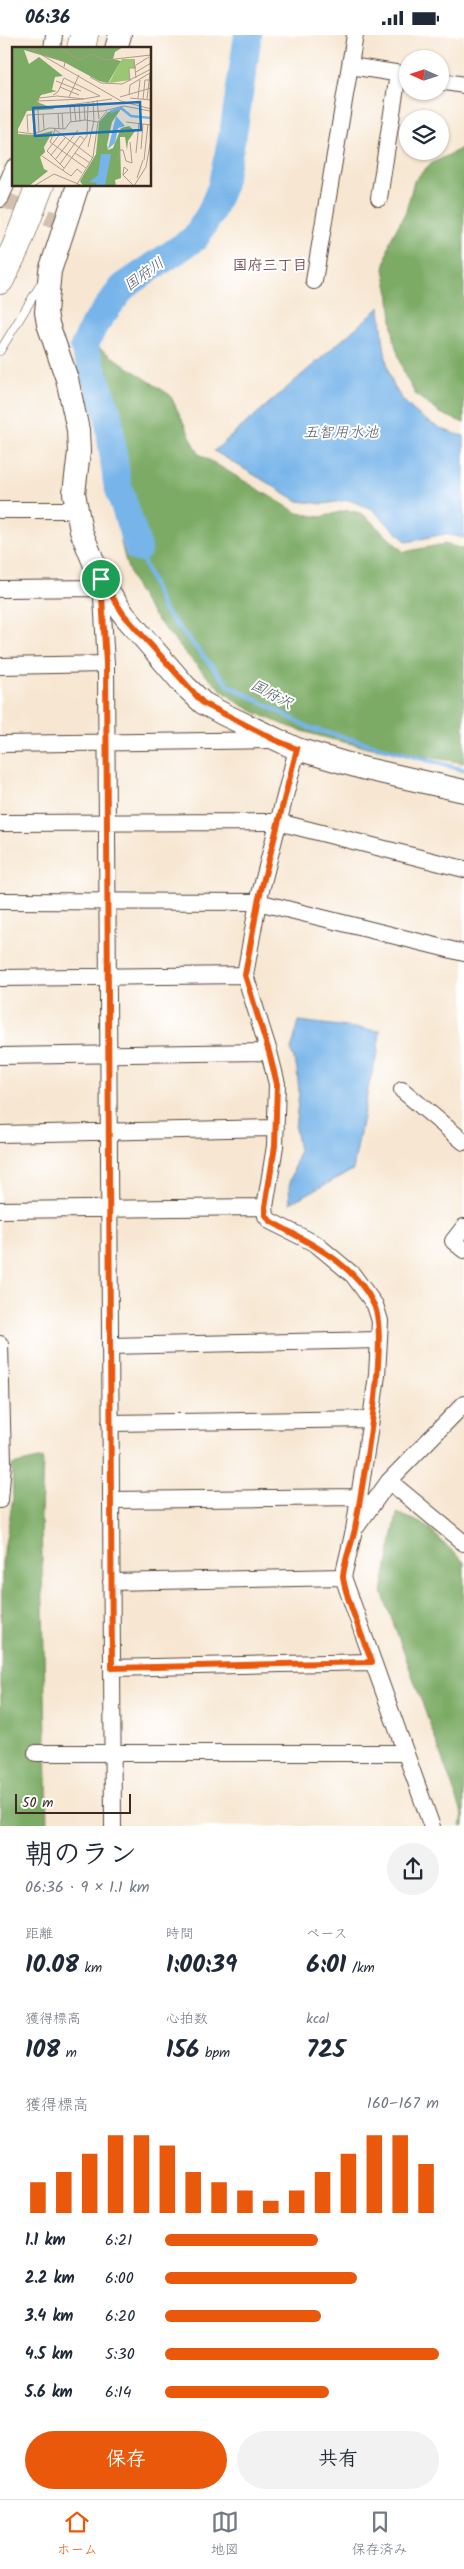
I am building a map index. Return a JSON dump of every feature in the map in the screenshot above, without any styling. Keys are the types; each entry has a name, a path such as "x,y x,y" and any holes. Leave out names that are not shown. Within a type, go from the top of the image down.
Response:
{"highway":[{"path":"0,280 16,247 40,186"}],"street":[{"path":"314,281 355,35"},
{"path":"350,66 399,73"},
{"path":"449,82 464,85"},
{"path":"379,198 399,95"},
{"path":"0,199 12,172"},
{"path":"78,186 50,271 46,302 48,324 67,379 78,430 79,452 74,493 75,510 88,553 102,584 124,615 203,703 275,740 297,749 362,768 464,791"},
{"path":"0,511 75,510"},
{"path":"0,589 102,584"},
{"path":"102,584 106,664 113,1826"},
{"path":"0,666 106,664"},
{"path":"0,744 275,740"},
{"path":"297,749 258,902 245,975 277,1084 276,1128 265,1207 266,1215 270,1221 316,1244 353,1275 375,1305 380,1321 371,1419 360,1497 343,1577 432,1826"},
{"path":"0,823 278,822 464,869"},
{"path":"0,901 258,902 464,953"},
{"path":"0,977 245,975"},
{"path":"0,1056 269,1052"},
{"path":"402,1090 464,1143"},
{"path":"0,1134 276,1128"},
{"path":"0,1211 109,1211 265,1207"},
{"path":"464,1227 453,1241 464,1250"},
{"path":"110,1345 379,1340"},
{"path":"0,1344 3,1463 0,1499"},
{"path":"354,1530 389,1481 464,1404"},
{"path":"110,1423 371,1419"},
{"path":"389,1481 464,1543"},
{"path":"111,1500 360,1497"},
{"path":"111,1581 343,1577"},
{"path":"112,1668 372,1662"},
{"path":"36,1753 406,1753"}],"lane":[{"path":"0,351 50,271"}],"green space":[{"path":"464,147 464,423 440,413 416,395 405,376 394,341 390,299 384,269 390,241 406,211 414,181 429,165 439,160 449,160 449,155"},
{"path":"99,348 170,395 199,454 298,513 321,517 348,510 363,514 404,552 444,544 464,549 464,763 379,749 322,737 267,718 233,699 215,684 191,659 145,603 135,586 126,564 120,536 111,466 93,391 94,361"},
{"path":"43,1458 41,1517 48,1826 0,1826 2,1562 13,1498 12,1465"},
{"path":"397,1513 425,1525 464,1562 464,1826 461,1826 463,1816 382,1592"}],"water":[{"name":"五智用水池","path":"380,307 389,372 396,390 417,414 444,430 464,436 464,538 444,534 407,542 372,509 349,500 323,504 298,501 214,451"},
{"path":"299,1021 380,1031 378,1052 369,1084 353,1170 290,1203 289,1186 299,1151 295,1128 299,1093 297,1069 291,1050"}],"waterway":[{"name":"国府川","path":"138,548 117,483 108,414 84,347 94,325 123,287 195,238 210,214 221,188 234,128 248,35"},
{"name":"国府沢","path":"138,548 163,609 228,685 310,728 464,770"}],"tunnel":[{"path":"2,199 67,225"}],"district":[{"name":"国府三丁目","path":"270,265"}],"route":[{"path":"101,579 124,615 203,703 275,740 297,749 258,902 245,975 277,1084 275,1146 265,1207 266,1215 270,1221 316,1244 353,1275 375,1305 380,1321 377,1375 371,1419 354,1530 343,1577 372,1662 112,1668 106,664 101,579"}]}
